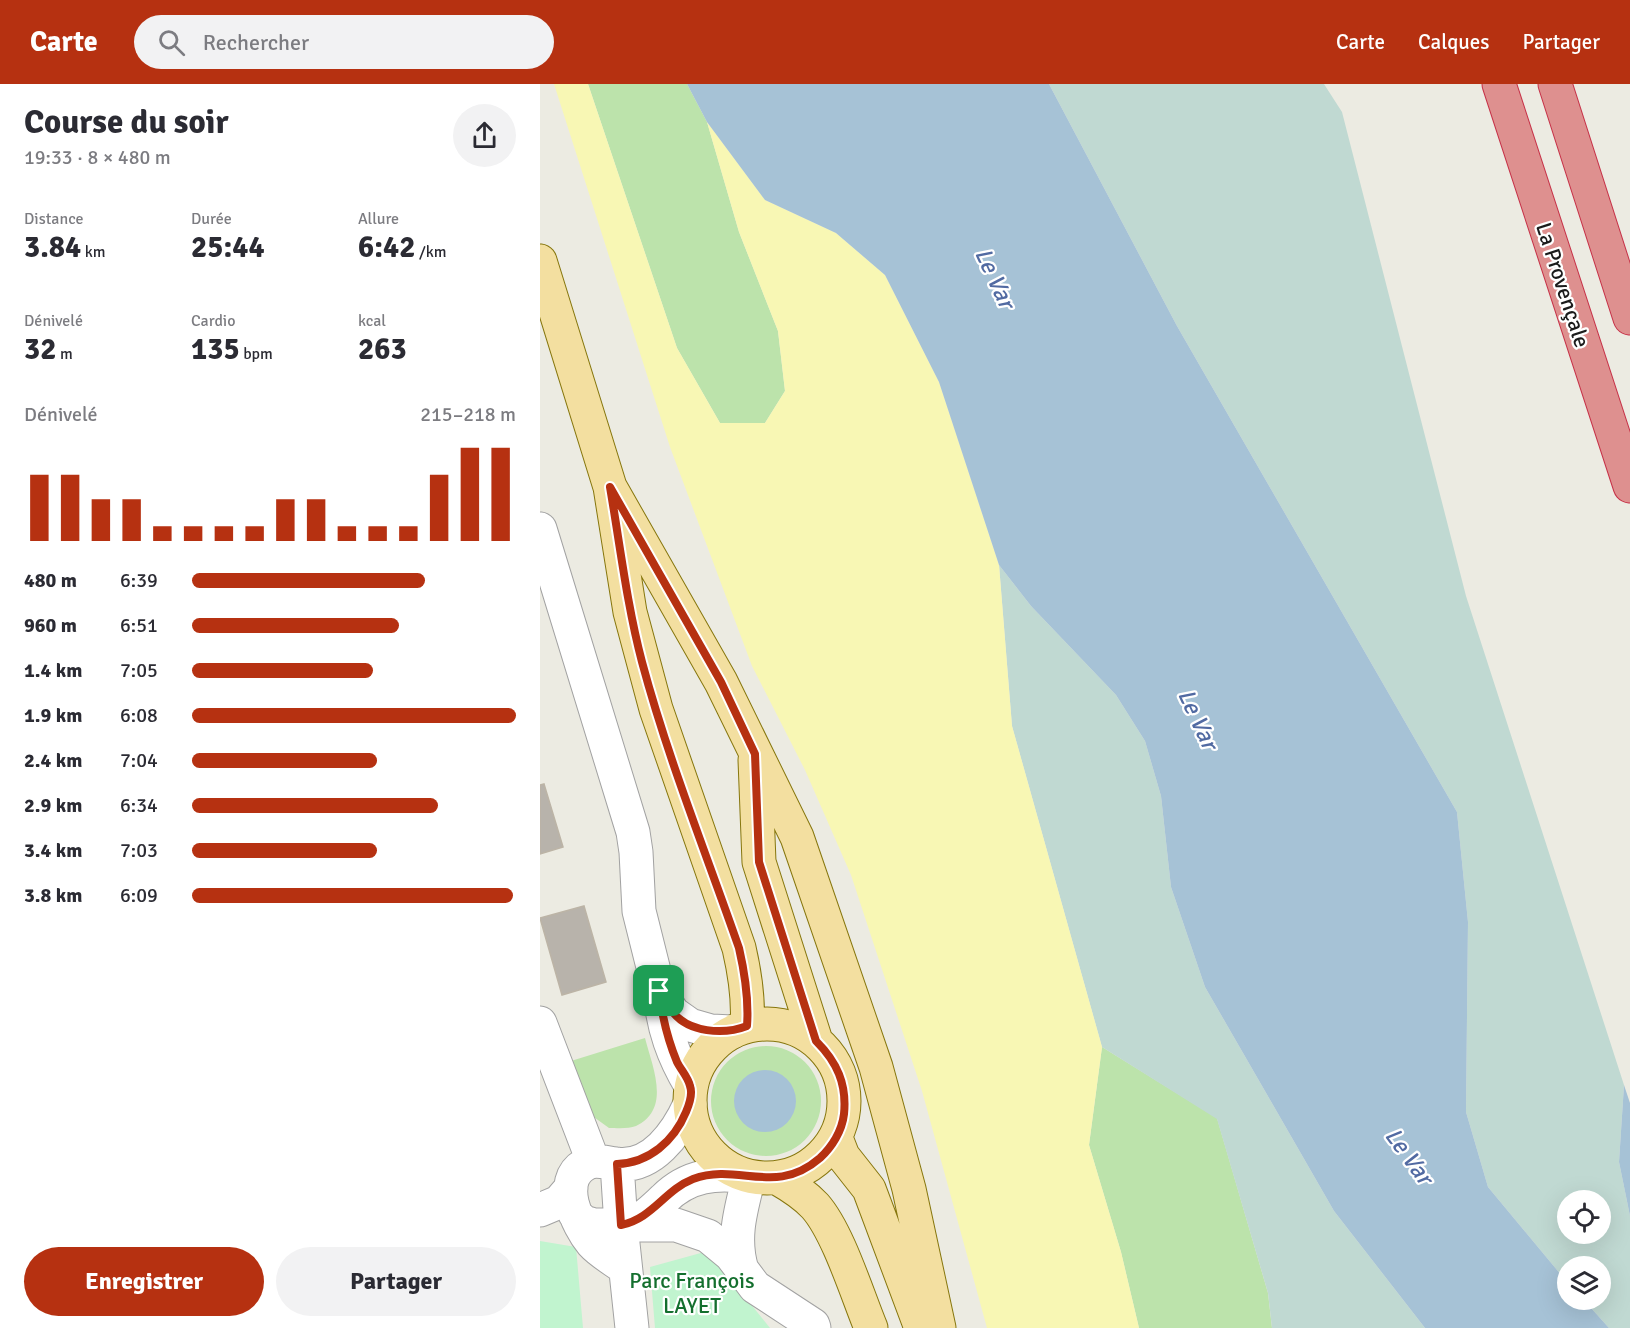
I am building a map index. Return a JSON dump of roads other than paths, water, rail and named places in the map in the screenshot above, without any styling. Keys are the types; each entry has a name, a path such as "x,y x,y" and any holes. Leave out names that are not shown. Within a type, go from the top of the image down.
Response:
{"highway":[{"name":"La Provençale","path":"1499,84 1630,486"},
{"path":"1555,84 1630,318"}],"main road":[{"path":"540,261 610,487 630,612 642,661 656,709 739,948 746,978 748,1009 740,1029"},
{"path":"610,487 721,682 797,837 876,1067 909,1189 939,1328"},
{"path":"755,754 759,862 816,1041"},
{"path":"763,1177 795,1173 812,1165 825,1153 836,1138 843,1118 845,1096 841,1075 831,1056 816,1041 795,1028 771,1023 740,1029 717,1041 705,1054 696,1070 690,1095 693,1124 708,1150 730,1170 763,1177 799,1192 815,1207 839,1251 871,1328"},
{"path":"836,1138 843,1156 868,1189 921,1328"}],"street":[{"path":"540,529 545,563 633,832 639,911 659,991 669,1044 690,1095 681,1124 669,1140 654,1153 640,1160 605,1163 577,1170 573,1201 583,1230 593,1244 625,1268"},
{"path":"659,991 673,1013 690,1025 711,1031 740,1029"},
{"path":"540,1023 605,1163 621,1225 632,1328"},
{"path":"621,1225 645,1217 675,1189 691,1180 707,1175 727,1173 763,1177 736,1236 736,1251 742,1270"},
{"path":"540,1210 559,1202 573,1201"},
{"path":"573,1201 584,1222 594,1225 663,1225 692,1229 721,1244 755,1287 813,1325 814,1328"}],"water":[{"name":"Le Var","path":"687,84 1049,84 1177,326 1457,812 1468,922 1466,1112 1488,1187 1557,1270 1557,1310 1593,1310 1609,1328 1425,1328 1334,1211 1205,987 1171,887 1161,796 1145,741 1116,695 1031,606 999,565 939,382 885,275 836,233 765,200 707,122"},
{"path":"759,1070 771,1070 787,1079 794,1089 796,1101 794,1113 787,1123 771,1132 759,1132 748,1127 739,1118 734,1107 734,1095 739,1084 748,1075"},
{"path":"1624,1085 1630,1103 1630,1216 1619,1162"}],"park label":[{"name":"Parc François LAYET","path":"692,1292"}]}
